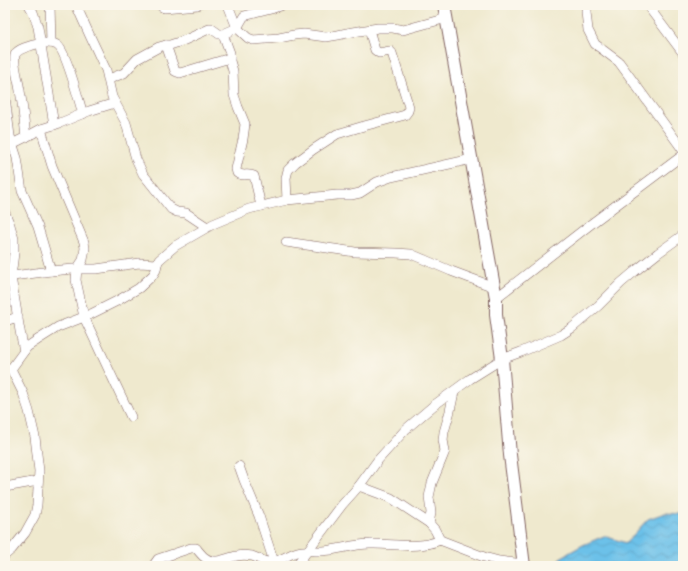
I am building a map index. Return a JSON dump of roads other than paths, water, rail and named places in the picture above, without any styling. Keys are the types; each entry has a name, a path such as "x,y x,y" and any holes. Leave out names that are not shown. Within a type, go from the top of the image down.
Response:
{"street":[{"path":"29,5 38,27 54,125"},
{"path":"50,5 51,43"},
{"path":"76,5 106,70 112,97 124,116 136,159 146,180 171,208 177,212 186,213 207,227"},
{"path":"161,5 164,8 197,5"},
{"path":"228,5 237,28 248,38 253,40 279,38 294,34 332,36 378,28 393,28 402,30 447,18"},
{"path":"109,79 124,73 137,59 156,48 185,40 209,29 223,34 237,28 244,16 282,5"},
{"path":"359,486 391,498 429,523 435,530 440,540 484,557 524,565 510,455 495,292 444,5"},
{"path":"587,5 586,12 588,30 595,44 619,62 683,150"},
{"path":"647,5 683,52"},
{"path":"287,200 286,178 288,170 314,149 337,134 405,115 408,112 409,107 392,53 390,51 379,53 376,52 369,30"},
{"path":"223,34 230,52 233,71 234,95 245,124 237,172 240,175 254,176 261,206"},
{"path":"26,137 15,59 18,50 34,45 51,43 61,49 68,65 83,114"},
{"path":"166,45 175,71 180,73 230,58"},
{"path":"5,97 12,144 17,158 22,191 38,227 51,271"},
{"path":"12,144 41,129 115,103"},
{"path":"41,129 52,166 84,242 85,248 83,260 77,269 76,280 84,317 131,417"},
{"path":"495,292 591,224 683,155"},
{"path":"5,555 25,533 36,514 37,505 39,471 35,437 23,393 8,369 27,347 58,327 90,315 117,302 139,288 153,275 159,260 175,246 207,227 249,209 287,200 360,193 377,182 391,177 472,159"},
{"path":"5,213 14,239 14,253 8,277 18,317 24,350"},
{"path":"294,566 342,505 359,486 378,460 406,429 433,406 470,379 502,359 561,335 572,328 593,311 634,272 683,235"},
{"path":"286,242 355,252 411,254 495,292"},
{"path":"8,277 51,271 96,269 139,263 157,264"},
{"path":"5,321 18,317"},
{"path":"429,523 431,513 429,497 432,483 445,451 443,440 444,432 454,392"},
{"path":"239,466 259,516 274,562"},
{"path":"5,488 38,481"},
{"path":"154,566 158,559 194,548 196,548 207,559 213,561 237,556 253,556 265,562 274,562 297,552 323,551 369,544 415,545 433,543 440,540"}],"water":[{"path":"665,513 683,514 683,565 553,566 560,558 583,545 604,536 626,543 648,519"}]}
